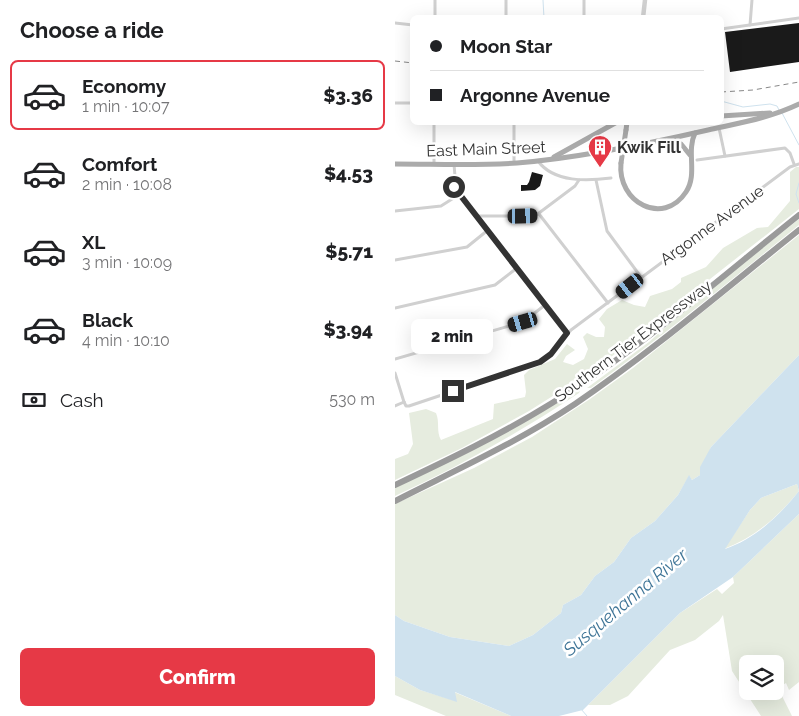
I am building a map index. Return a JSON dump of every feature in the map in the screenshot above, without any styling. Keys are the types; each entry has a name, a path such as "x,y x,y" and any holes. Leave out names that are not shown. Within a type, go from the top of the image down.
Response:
{"highway":[{"name":"Southern Tier Expressway","path":"395,486 499,434 586,381 627,352 799,215"},
{"name":"Southern Tier Expressway","path":"395,501 497,450 574,404 635,360 799,230"}],"main road":[{"name":"East Main Street","path":"395,164 514,163 551,160 695,133 776,114 799,104"},
{"path":"724,116 776,114"},
{"path":"551,160 612,125"},
{"path":"627,125 621,163 622,183 630,196 647,207 663,207 681,198 689,186 691,176 691,143 695,133"},
{"path":"668,139 681,144 690,155"}],"street":[{"path":"435,0 435,15"},
{"path":"506,0 506,15"},
{"path":"584,0 584,15"},
{"path":"643,15 645,0"},
{"path":"750,25 752,0"},
{"path":"724,29 799,18"},
{"path":"395,23 410,25"},
{"path":"395,103 410,103"},
{"path":"434,164 435,125"},
{"path":"514,125 514,163"},
{"path":"719,127 725,156"},
{"path":"697,160 787,148 794,164 799,164"},
{"path":"538,161 546,170 579,180 611,178"},
{"path":"454,164 454,187 567,333"},
{"name":"Argonne Avenue","path":"395,406 404,402 406,406 409,406 540,362 551,354 567,333 794,164"},
{"path":"477,216 539,214 575,186 579,180"},
{"path":"596,180 607,231 641,277"},
{"path":"395,211 441,206 451,202 459,194"},
{"path":"539,214 608,304"},
{"path":"395,260 467,247 488,230"},
{"path":"395,308 495,285 517,268"},
{"path":"395,358 523,322 545,304"},
{"path":"395,373 404,402"}],"shaded area":[{"path":"799,167 799,209 611,357 529,411 462,448 395,480 395,459 408,454 413,444 409,413 426,409 436,413 441,440 493,419 494,404 525,397 524,375 529,370 555,359 567,344 575,350 566,356 563,362 573,365 584,359 588,349 583,337 587,333 596,337 604,337 605,327 599,319 607,309 622,300 645,307 650,296 672,289 681,282 681,278 706,267 723,248 757,228 768,227 790,201 790,172"},
{"path":"799,219 799,225 696,308 617,369 591,388 587,388 649,342 689,306"},
{"path":"799,235 799,355 711,447 700,475 692,480 689,476 678,495 655,521 631,538 614,562 595,576 581,595 563,605 561,613 533,635 509,646 450,637 404,621 395,615 395,504 474,468 532,437 590,399 633,368"},
{"path":"577,390 580,391 579,393 512,435 466,461 395,496 395,488"},
{"path":"797,484 799,491 774,518 746,539 724,549 750,510 761,498"},
{"path":"799,514 799,682 789,690 786,683 784,684 784,655 739,655 739,682 732,671 723,615 719,621 695,640 670,650 628,696 610,705 588,705 680,613 717,589 722,594 734,583 733,577"},
{"path":"395,676 420,690 456,701 454,692 511,716 446,716 395,695"},
{"path":"751,700 784,700 792,716 761,716"}],"water":[{"name":"Susquehanna River","path":"799,355 799,491 799,514 733,577 680,613 583,710 559,716 511,716 455,692 457,702 420,690 395,676 395,615 404,621 450,637 509,646 533,635 561,613 563,605 581,595 595,576 614,562 631,538 655,521 678,495 689,475 692,480 700,475 700,467 711,447","holes":["797,484 799,491 766,526 736,545 725,549 750,510 761,498"]}],"building":[{"path":"799,23 799,62 730,72 725,32"},
{"path":"532,172 543,175 540,186 535,190 521,191 521,185 527,185"}],"waterway":[{"path":"543,0 544,15"},
{"path":"724,102 743,107 770,104 777,106 779,110"},
{"path":"782,113 799,145"},
{"path":"799,183 796,194 799,203"},
{"path":"581,709 587,716"}],"railway":[{"path":"395,61 410,63"},
{"path":"724,92 753,90 799,82"}],"place":[{"name":"Kwik Fill","path":"600,168"}],"route":[{"path":"453,391 546,359 567,333 454,187"}]}
